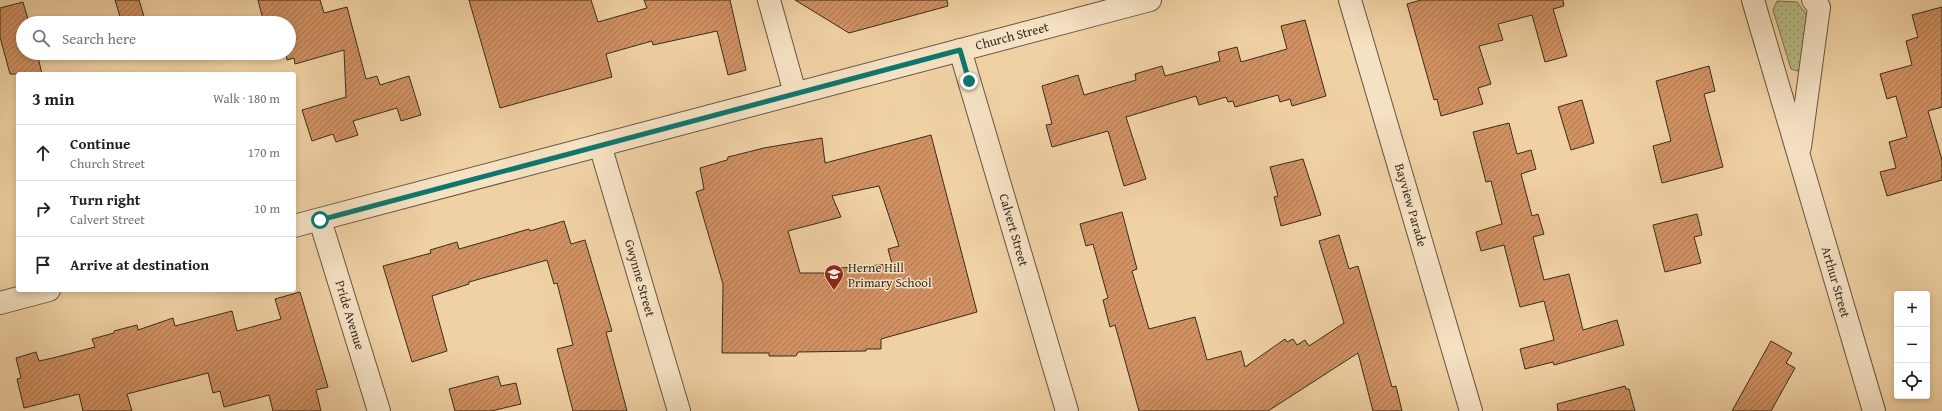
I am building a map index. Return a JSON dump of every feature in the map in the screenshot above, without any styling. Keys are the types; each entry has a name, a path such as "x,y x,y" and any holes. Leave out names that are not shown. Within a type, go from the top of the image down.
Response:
{"street":[{"path":"769,0 795,93"},
{"name":"Church Street","path":"296,226 1150,0"},
{"name":"Bayview Parade","path":"1350,0 1471,411"},
{"name":"Arthur Street","path":"1753,0 1874,411"},
{"name":"Arthur Street","path":"1799,154 1819,7 1813,0"},
{"name":"Calvert Street","path":"960,50 1067,411"},
{"name":"Gwynne Street","path":"600,145 679,411"},
{"name":"Pride Avenue","path":"320,220 379,411"},
{"path":"0,303 41,292"}],"green space":[{"path":"1777,1 1797,2 1807,15 1801,72 1791,69 1773,10"}],"building":[{"path":"115,0 139,0 144,16 120,16"},
{"path":"258,0 320,0 324,13 347,7 366,79 377,76 380,85 409,76 421,115 401,121 397,108 353,121 358,135 336,142 333,134 312,141 302,110 346,97 344,50 295,64 296,16 262,16"},
{"path":"469,0 591,0 598,22 647,8 644,0 730,0 746,70 728,75 717,31 653,45 652,41 606,54 612,77 500,108"},
{"path":"795,0 947,0 948,6 849,33"},
{"path":"1421,0 1563,0 1564,6 1553,9 1567,56 1545,62 1532,15 1498,24 1503,40 1479,46 1491,84 1478,88 1483,104 1441,116 1437,99 1434,100 1407,4"},
{"path":"23,2 27,16 16,16 16,60 39,60 42,72 16,72 16,74 10,74 0,37 0,8"},
{"path":"1942,7 1942,107 1928,111 1942,160 1942,180 1887,196 1880,172 1896,168 1889,142 1907,137 1896,96 1887,99 1880,74 1912,65 1906,41 1918,37 1912,15"},
{"path":"1305,20 1326,96 1292,106 1290,99 1280,102 1278,95 1235,107 1233,101 1228,102 1226,97 1199,105 1196,96 1126,117 1146,179 1124,186 1108,131 1052,147 1046,125 1052,124 1042,86 1078,75 1084,95 1136,80 1135,74 1162,66 1165,76 1220,61 1218,52 1237,47 1241,62 1287,49 1281,26"},
{"path":"1709,66 1715,91 1704,94 1723,167 1662,183 1653,146 1671,141 1656,81"},
{"path":"1582,100 1594,143 1571,150 1558,107"},
{"path":"1509,123 1517,154 1531,150 1536,169 1521,174 1532,216 1538,214 1544,234 1533,237 1544,280 1569,274 1583,330 1617,320 1624,345 1554,365 1553,362 1525,369 1520,349 1554,340 1544,301 1520,307 1504,245 1481,251 1476,232 1502,224 1491,181 1486,182 1473,132"},
{"path":"931,135 977,312 881,339 881,349 866,349 866,351 798,352 796,356 769,356 769,353 722,353 723,284 696,192 704,189 700,168 727,160 728,157 764,148 822,138 825,163","holes":["879,186 899,246 888,249 892,264 840,268 841,273 800,273 788,231 841,217 832,196"]},
{"path":"1303,159 1321,215 1281,226 1274,197 1278,196 1270,167"},
{"path":"1122,212 1137,269 1132,271 1149,329 1195,317 1207,360 1241,351 1245,367 1285,339 1287,342 1293,339 1297,345 1305,340 1309,346 1344,323 1319,241 1339,235 1349,269 1358,266 1392,387 1396,386 1402,411 1373,411 1358,353 1268,411 1139,411 1115,325 1110,327 1103,300 1108,298 1093,244 1086,246 1080,224"},
{"path":"1697,214 1702,235 1694,237 1701,263 1665,272 1653,225"},
{"path":"564,221 571,244 585,240 612,331 606,332 627,411 573,411 557,349 573,345 557,283 554,284 547,260 469,282 469,284 432,296 447,351 412,362 383,266 431,253 430,250 457,242 459,249 529,229 530,231"},
{"path":"300,292 328,387 316,390 321,411 273,411 269,395 224,407 220,391 213,393 208,373 127,394 132,411 83,411 79,394 24,408 17,379 21,378 16,358 36,352 39,361 53,358 95,347 92,339 114,333 114,331 137,325 138,330 173,318 175,326 232,311 237,331 281,319 275,299"},
{"path":"1771,341 1792,353 1786,363 1795,368 1771,411 1732,411"},
{"path":"498,376 501,386 516,383 521,404 491,411 455,411 449,389"},
{"path":"1625,386 1626,389 1629,389 1635,411 1558,411 1557,404"}],"place":[{"name":"Herne Hill Primary School","path":"834,291"}],"route":[{"path":"320,220 960,50 969,81"}]}
